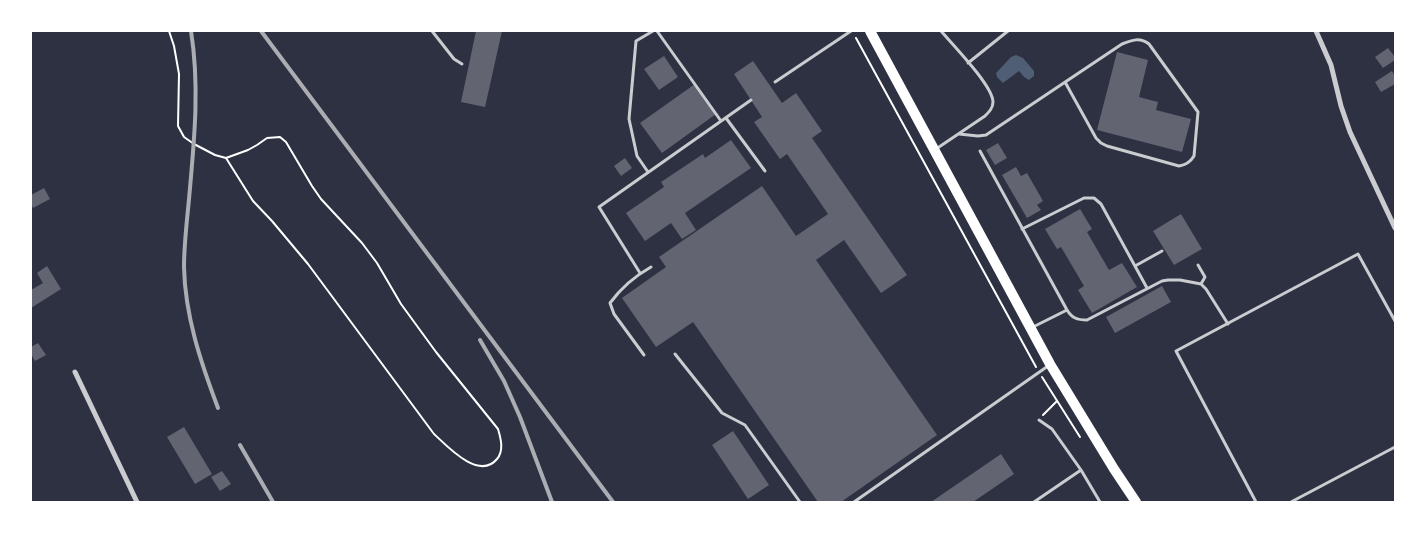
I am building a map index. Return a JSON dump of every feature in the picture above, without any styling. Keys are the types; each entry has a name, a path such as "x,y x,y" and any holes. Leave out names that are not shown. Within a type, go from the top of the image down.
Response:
{"main road":[{"path":"870,31 1050,364 1136,502"}],"street":[{"path":"1316,31 1330,65 1350,132 1395,228"},
{"path":"75,372 137,502"}],"lane":[{"path":"432,31 454,59 462,64"},
{"path":"648,172 637,156 629,119 636,41 655,31 721,121"},
{"path":"775,82 852,31"},
{"path":"934,151 988,113 993,102 987,86 942,31"},
{"path":"968,63 1008,31"},
{"path":"959,134 986,135 1065,82 1122,44 1131,40 1144,40 1149,44 1198,112 1192,160 1179,166 1101,143 1096,138 1065,82"},
{"path":"640,273 598,207 751,100"},
{"path":"726,118 765,171"},
{"path":"980,151 1070,316 1080,320 1087,320 1147,288 1168,280 1201,284 1228,324"},
{"path":"1022,229 1084,198 1094,198 1101,204 1147,288"},
{"path":"1135,266 1162,251"},
{"path":"1256,502 1176,351 1358,254 1395,321"},
{"path":"1198,265 1205,277 1201,284"},
{"path":"644,355 614,314 610,303 618,291 640,273 651,267"},
{"path":"1030,328 1067,310"},
{"path":"675,354 722,413 745,426 800,502"},
{"path":"854,502 1050,364"},
{"path":"1039,420 1052,429 1081,470 1100,502"},
{"path":"1291,502 1395,447"},
{"path":"1035,502 1081,470"}],"path":[{"path":"169,31 179,74 178,126 184,137 215,155 226,158 248,150 267,138 280,137 286,142 321,199 362,243 377,263 401,304 436,352 498,430 501,446 500,453 494,462 484,466 472,464 458,456 434,434 308,264 252,201 226,158"},
{"path":"852,31 1039,372 1084,442"},
{"path":"1039,420 1056,401"}],"water":[{"path":"1016,55 1023,58 1034,71 1034,76 1029,80 1019,71 1003,83 996,73 1011,57"}],"building":[{"path":"476,31 502,31 485,107 461,102"},
{"path":"1388,48 1395,57 1395,60 1383,68 1375,57"},
{"path":"1117,52 1148,60 1139,97 1158,102 1156,110 1191,119 1182,152 1097,130"},
{"path":"664,56 678,77 659,90 644,69"},
{"path":"753,61 782,103 796,93 822,131 812,138 907,275 881,293 844,240 816,260 937,435 841,502 818,502 693,322 656,347 622,298 666,267 659,257 762,186 796,236 828,214 787,154 780,159 754,122 762,117 734,74"},
{"path":"1392,71 1395,76 1395,84 1381,92 1375,82"},
{"path":"695,84 716,114 662,153 640,123"},
{"path":"731,140 751,168 685,213 696,230 682,239 671,223 645,241 626,213 664,187 661,182 703,154 705,158"},
{"path":"998,143 1007,158 995,165 986,150"},
{"path":"625,158 632,168 621,176 614,166"},
{"path":"1016,167 1021,176 1027,173 1043,201 1037,205 1041,210 1027,218 1002,175"},
{"path":"44,188 50,199 33,208 31,195"},
{"path":"1080,209 1092,229 1087,232 1109,270 1122,263 1137,287 1092,313 1078,290 1084,286 1061,247 1057,249 1045,229"},
{"path":"1181,214 1202,249 1174,265 1153,231"},
{"path":"47,266 61,289 31,308 31,290 43,283 37,273"},
{"path":"1162,286 1171,302 1115,333 1106,317"},
{"path":"38,343 46,355 35,361 31,354 31,347"},
{"path":"184,427 212,474 195,484 167,437"},
{"path":"733,431 769,485 748,499 712,445"},
{"path":"1001,454 1014,474 973,502 931,502"},
{"path":"222,471 231,484 220,491 211,477"}],"railway":[{"path":"191,31 196,94 193,157 184,250 185,285 195,339 218,408"},
{"path":"261,31 613,502"},
{"path":"480,340 504,381 520,417 552,502"},
{"path":"240,445 273,502"}]}
